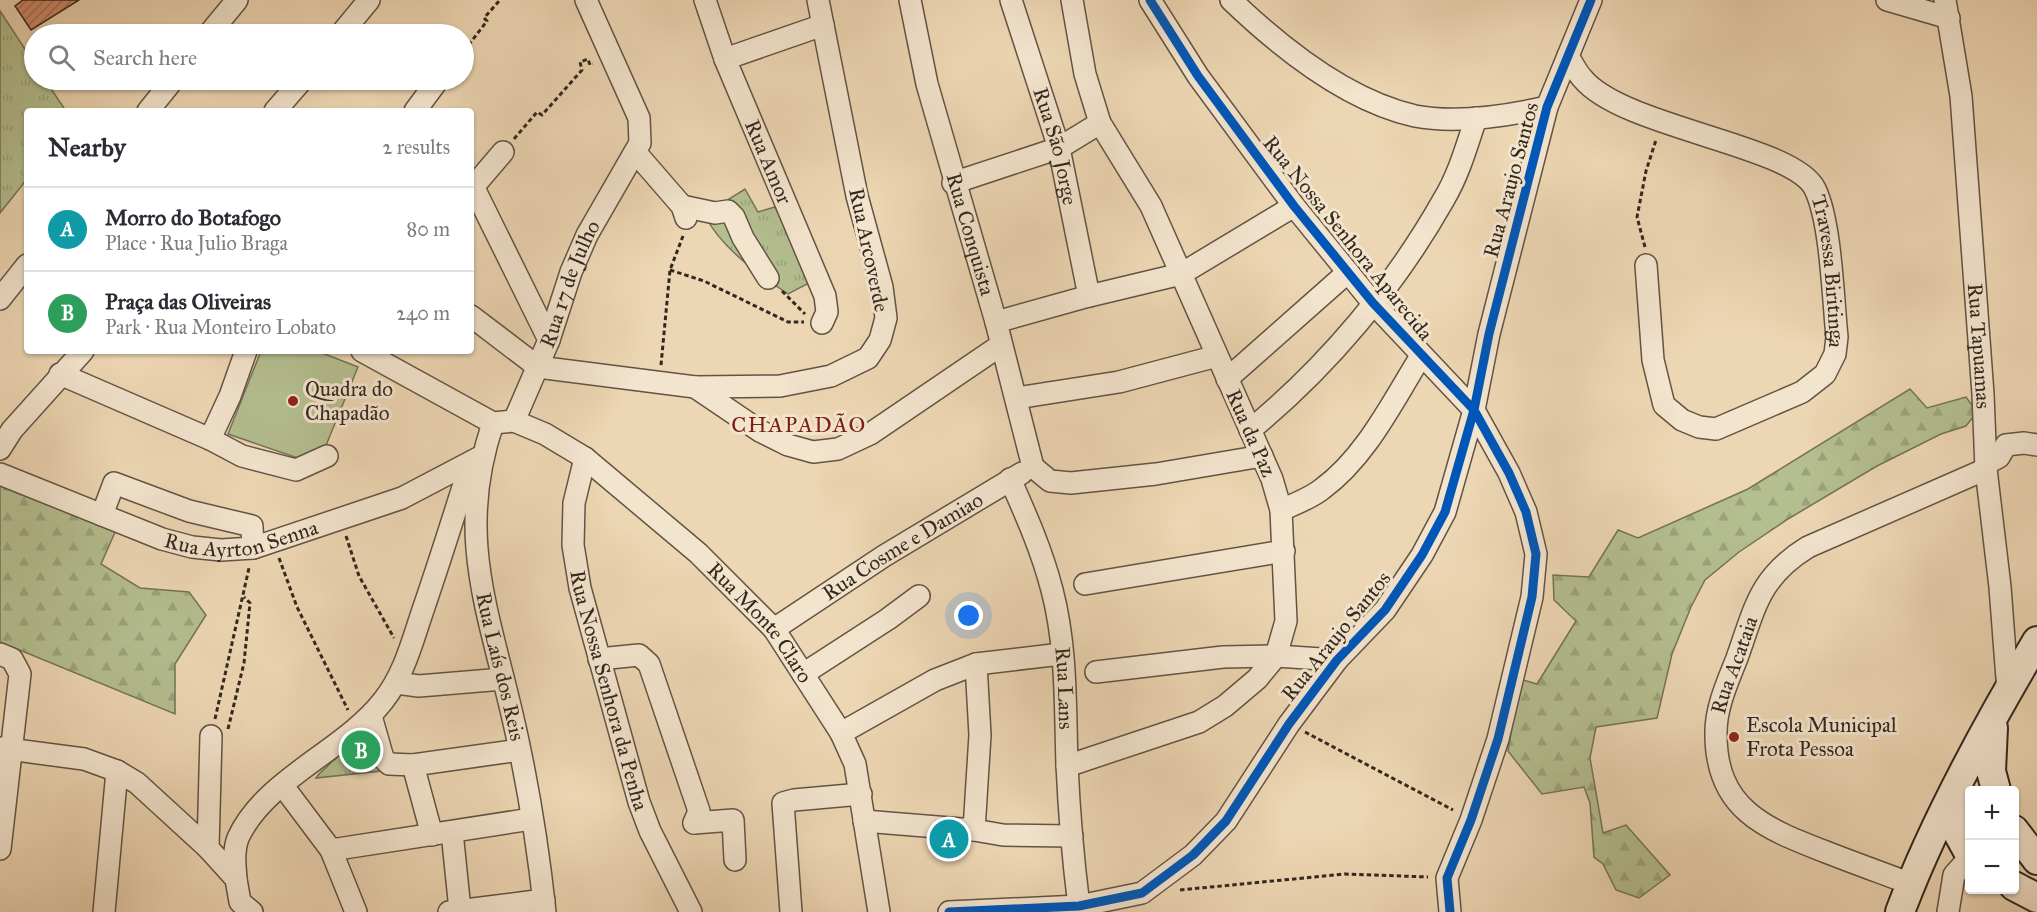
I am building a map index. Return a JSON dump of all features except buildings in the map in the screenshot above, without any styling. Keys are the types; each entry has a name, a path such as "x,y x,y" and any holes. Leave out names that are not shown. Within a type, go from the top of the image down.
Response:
{"main road":[{"path":"1900,912 1952,798 1995,717 2021,682 2037,641"},
{"path":"1995,717 1991,760 1995,786"},
{"path":"1952,798 1965,789"},
{"path":"1952,798 1959,835 1965,848"},
{"path":"2019,837 2037,860"},
{"path":"1915,875 1936,856 1965,854"}],"street":[{"path":"217,24 237,0"},
{"path":"349,24 369,0"},
{"path":"586,0 612,53 639,118 641,131 636,153 685,213 728,211 734,217 743,238 768,278"},
{"name":"Rua Amor","path":"705,0 725,59 825,296 827,312 822,322"},
{"name":"Rua Arcoverde","path":"538,367 695,387 780,386 831,376 868,358 880,340 886,318 882,287 857,196 818,0"},
{"name":"Rua Conquista","path":"910,0 927,84 953,183 996,322 1033,467"},
{"name":"Rua São Jorge","path":"1011,0 1059,148 1089,296"},
{"name":"Rua da Paz","path":"1067,766 1198,722 1225,706 1257,680 1276,656 1286,621 1281,510 1262,456 1151,206 1100,123 1085,74 1072,0"},
{"name":"Rua Nossa Senhora Aparecida","path":"1150,0 1198,76 1294,206 1373,303 1474,410 1518,492 1526,512 1536,554 1532,597 1498,739 1471,820 1447,878 1450,912"},
{"name":"Rua Araujo Santos","path":"1232,0 1254,22 1321,73 1381,105 1417,116 1476,118 1507,116 1547,107"},
{"path":"1887,0 1947,9"},
{"name":"Rua Araujo Santos","path":"949,912 1079,906 1142,893 1193,855 1226,821 1289,724 1337,660 1385,610 1422,555 1445,512 1474,410 1489,334 1547,107 1589,1"},
{"name":"Rua Tapuamas","path":"1947,9 1961,96 1983,394 1986,467 2000,587 2021,682"},
{"path":"725,59 823,25"},
{"name":"Travessa Biritinga","path":"1568,56 1583,80 1611,100 1663,121 1786,164 1814,186 1823,208 1837,337 1835,354 1825,374 1802,392 1716,429 1699,427 1682,420 1664,405 1653,360 1646,265"},
{"path":"150,108 165,90"},
{"path":"278,108 293,90"},
{"path":"417,108 431,90"},
{"path":"1250,430 1287,398 1373,303 1445,198 1476,118"},
{"path":"953,183 1059,148 1100,123"},
{"path":"474,183 503,152"},
{"name":"Rua 17 de Julho","path":"503,422 538,367 586,235 636,153"},
{"path":"474,186 549,340"},
{"path":"996,322 1089,296 1181,274 1294,206"},
{"path":"0,299 24,269"},
{"path":"1227,379 1348,272"},
{"path":"474,318 538,367"},
{"path":"695,387 724,409 788,445 813,452 838,449 870,434 1001,345"},
{"path":"0,449 12,430 79,354"},
{"path":"210,439 245,354"},
{"name":"Rua Monte Claro","path":"368,354 503,422 545,434 585,458 698,553 774,629 841,733 855,764 879,912"},
{"path":"1017,398 1119,381 1217,356"},
{"path":"1281,510 1322,490 1345,468 1379,425 1421,356"},
{"path":"60,374 210,439 242,456 296,470 327,456"},
{"name":"Rua Laís dos Reis","path":"503,422 476,460 474,531 478,577 519,750 545,906"},
{"name":"Rua Acataia","path":"1915,875 1772,831 1749,814 1729,790 1718,762 1716,730 1723,694 1757,601 1769,579 1785,561 1808,547 1986,467 1999,457 2006,445 2030,444"},
{"path":"1033,467 1050,481 1071,483 1156,474 1262,456"},
{"name":"Rua Nossa Senhora da Penha","path":"585,458 574,502 573,545 580,588 639,802 654,841 691,912"},
{"path":"244,909 236,879 234,858 238,839 265,802 364,722 396,683 476,460"},
{"name":"Rua Ayrton Senna","path":"0,474 162,539 192,547 220,550 263,545 341,520 402,498 476,460"},
{"name":"Rua Cosme e Damiao","path":"774,629 884,556 1033,467"},
{"name":"Rua Lans","path":"1010,479 1036,537 1052,591 1066,676 1067,766 1079,906"},
{"path":"102,515 114,483 189,511 252,526 263,545"},
{"path":"1085,584 1284,551"},
{"path":"803,674 919,596"},
{"path":"841,733 935,680 976,663 1062,654"},
{"path":"599,659 639,655 650,664 699,811 694,823 733,820 735,860"},
{"path":"0,848 6,749 20,674 6,656"},
{"path":"1096,672 1223,657 1276,656 1337,660"},
{"path":"974,830 980,735 976,663"},
{"path":"396,683 419,686 503,679"},
{"path":"364,722 384,761 392,764 413,765 519,750"},
{"path":"208,848 211,736"},
{"path":"6,749 84,759 117,771 155,798 208,848 236,879"},
{"path":"413,765 442,833 454,911 545,906"},
{"path":"104,912 117,771"},
{"path":"283,786 331,850 356,912"},
{"path":"791,912 783,803 861,794"},
{"path":"331,850 531,819"},
{"path":"864,821 974,830 1003,835 1072,836"},
{"path":"1948,912 1954,875 1965,858"}],"path":[{"path":"474,38 487,21 484,18 500,0"},
{"path":"503,152 537,112 542,115 582,70 580,62 588,59 590,65 612,53"},
{"path":"1646,265 1637,217 1646,171 1663,121"},
{"path":"659,383 670,270 685,213"},
{"path":"670,270 704,281 788,322 812,322 768,278"},
{"path":"341,520 359,576 405,661"},
{"path":"243,596 250,603 235,708 228,731 211,736 243,596 263,545"},
{"path":"263,545 364,722"},
{"path":"1289,724 1471,820"},
{"path":"1178,890 1345,874 1447,878"}],"green space":[{"path":"0,11 24,48 24,90 52,90 64,108 24,108 24,183 0,213"},
{"path":"745,189 758,212 775,207 813,281 788,294 742,260 721,240 706,217 716,207"},
{"name":"Quadra do Chapadão","path":"260,354 325,354 358,367 318,465 228,434"},
{"path":"1910,389 1927,408 1966,397 1977,412 1966,426 1941,434 1877,466 1788,519 1739,552 1705,580 1672,654 1657,718 1596,727 1590,758 1603,833 1626,825 1670,875 1639,898 1616,890 1603,864 1594,857 1590,803 1584,787 1542,794 1508,751 1520,679 1537,684 1576,621 1554,600 1553,575 1589,577 1618,530 1638,538 1748,489"},
{"path":"0,484 116,530 101,564 140,588 189,592 206,615 175,664 175,714 0,642"},
{"path":"368,728 381,771 316,778 319,774"}],"cycle path":[{"path":"1150,0 1198,76 1294,206 1373,303 1474,410 1509,473 1526,512 1536,554 1532,597 1498,739 1471,820 1447,878 1450,912"},
{"path":"949,912 1079,906 1142,893 1193,855 1226,821 1289,724 1337,660 1385,610 1422,555 1445,512 1474,410 1489,334 1547,107 1591,0"}],"place":[{"name":"Quadra do Chapadão","path":"293,401"},
{"name":"Escola Municipal Frota Pessoa","path":"1734,737"},
{"name":"Praça das Oliveiras","path":"361,750"},
{"name":"Morro do Botafogo","path":"949,839"}],"district":[{"name":"CHAPADÃO","path":"799,424"}]}
